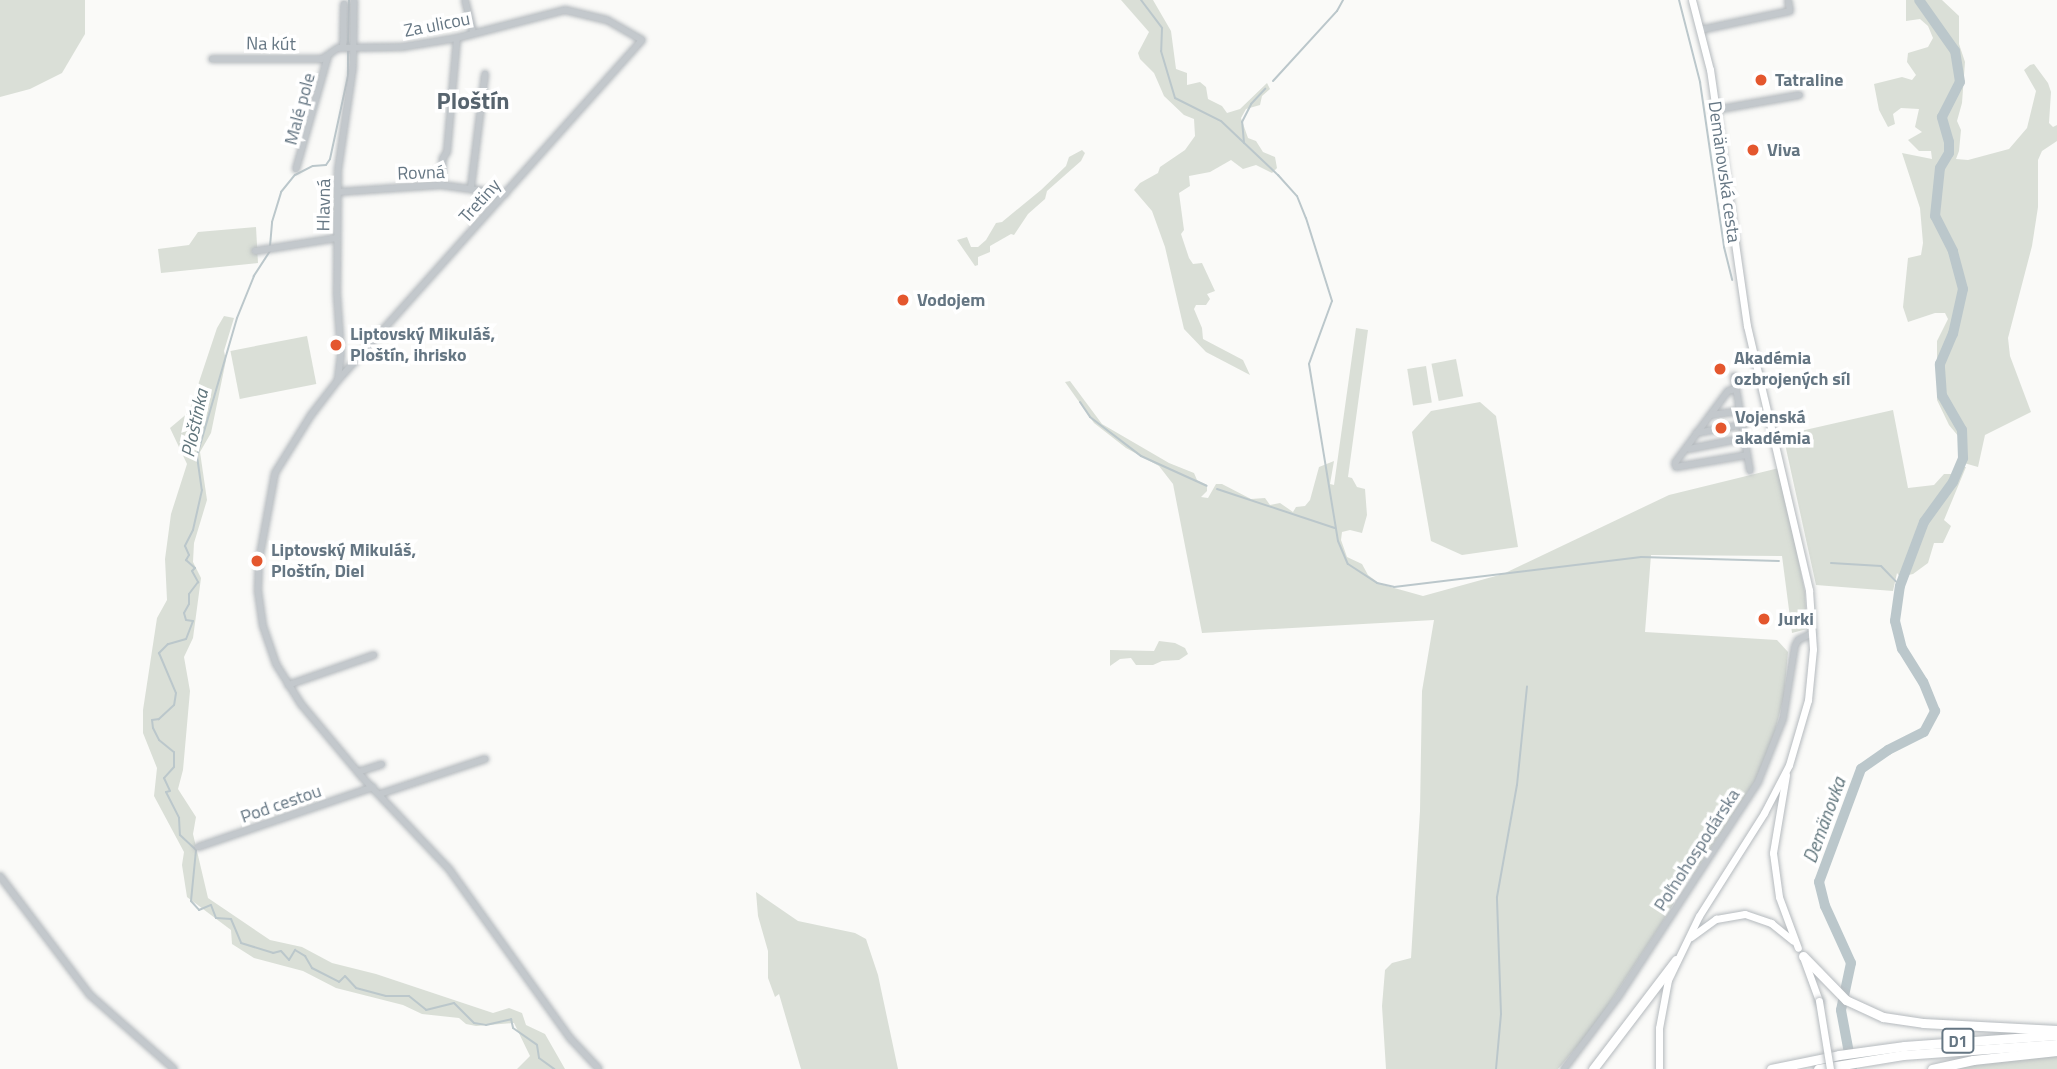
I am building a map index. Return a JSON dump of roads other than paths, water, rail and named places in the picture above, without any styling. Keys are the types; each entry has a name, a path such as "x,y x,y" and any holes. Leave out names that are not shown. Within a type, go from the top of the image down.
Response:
{"highway":[{"path":"1800,952 1846,1000 1872,1013 1923,1023 2057,1030"},
{"path":"1593,1069 1676,960"},
{"name":"D1","path":"1771,1069 1860,1056 2057,1035"},
{"name":"D1","path":"1860,1056 2057,1045"},
{"path":"1932,1069 1973,1060 2057,1051"},
{"name":"D1","path":"1818,1069 1840,1059"}],"main road":[{"name":"Demänovská cesta","path":"1692,0 1716,110 1736,267 1751,344 1806,570 1813,633 1808,700 1789,765"},
{"path":"1659,1069 1658,1040 1666,988 1676,960 1699,916 1764,813 1789,765"},
{"path":"1789,765 1773,853 1779,897 1819,1001 1830,1069"},
{"path":"1688,940 1716,919 1745,914 1771,923 1800,952"}],"street":[{"path":"465,0 472,33"},
{"path":"1700,30 1790,11 1788,0"},
{"path":"348,3 354,39 348,47"},
{"path":"348,3 348,47"},
{"name":"Za ulicou","path":"348,47 402,47 457,38 565,10 607,20 642,40"},
{"path":"440,185 443,159 447,152 457,38"},
{"name":"Tretiny","path":"599,1069 570,1038 452,872 358,772 288,685 276,664 261,618 258,590 261,542 277,468 311,415 338,380 642,40"},
{"name":"Na kút","path":"212,60 318,59 348,47"},
{"name":"Hlavná","path":"338,380 338,192 348,47"},
{"name":"Malé pole","path":"296,169 329,54"},
{"path":"471,187 485,74"},
{"path":"1716,110 1800,95"},
{"name":"Rovná","path":"338,192 440,185 471,187 505,194"},
{"path":"255,251 337,238"},
{"path":"1734,376 1750,471"},
{"path":"1736,389 1728,391 1675,463 1676,467 1747,455"},
{"path":"1710,416 1740,411"},
{"path":"1696,433 1742,425"},
{"path":"1688,447 1744,439"},
{"path":"1688,447 1692,464"},
{"name":"Poľnohospodárska","path":"1564,1069 1618,997 1758,782 1783,719 1793,649 1798,640 1813,633"},
{"path":"288,685 374,656"},
{"path":"380,794 485,759"},
{"path":"358,772 382,764"},
{"name":"Pod cestou","path":"198,847 373,788"},
{"path":"0,876 90,995 174,1069"}],"waterway":[{"name":"Ploštínka","path":"348,44 349,0"},
{"path":"1141,0 1162,28 1161,51 1175,98 1221,121 1297,196 1306,218 1332,301 1309,364 1338,541 1348,564 1377,583 1394,587 1641,557 1779,561"},
{"path":"1273,81 1337,11 1343,0"},
{"path":"1679,0 1700,82 1724,247 1732,280"},
{"name":"Demänovka","path":"1852,1069 1841,1010 1851,963 1825,906 1819,882 1861,769 1888,750 1924,732 1935,711 1923,682 1902,649 1895,621 1900,586 1924,522 1953,482 1963,458 1962,430 1942,396 1940,364 1953,334 1963,289 1953,251 1935,216 1940,168 1949,153 1942,117 1960,82 1955,51 1919,0"},
{"name":"Ploštínka","path":"270,246 272,222 281,192 295,175 313,166 326,165 330,159 348,76 348,50"},
{"path":"1244,143 1242,122 1251,104 1265,89"},
{"name":"Ploštínka","path":"270,251 254,276 237,318 197,456 202,490 193,530 185,546 189,555 186,560 195,568 192,571 198,582 189,594 189,604 184,613 186,620 193,621 186,639 168,644 159,653 176,693 174,705 159,719 152,720 153,728 159,740 174,752 174,767 164,778 170,791 166,792 179,818 180,835 196,850 191,901 199,910 211,905 216,918 231,919 241,943 273,953 281,951 289,960 295,950 305,956 312,968 339,982 345,976 356,988 386,996 409,996 426,1010 454,1003 474,1023 486,1025 511,1019 513,1028 537,1045 539,1058 554,1069"},
{"path":"1080,402 1090,417 1141,456 1207,486"},
{"path":"1217,489 1335,528"},
{"path":"1831,563 1881,566 1900,586"},
{"path":"1496,1069 1501,1014 1497,897 1517,785 1527,687"}],"place":[{"name":"Tatraline","path":"1761,80"},
{"name":"Viva","path":"1753,150"},
{"name":"Vodojem","path":"903,300"},
{"name":"Liptovský Mikuláš, Ploštín, ihrisko","path":"336,345"},
{"name":"Akadémia ozbrojených síl","path":"1720,369"},
{"name":"Vojenská akadémia","path":"1721,428"},
{"name":"Liptovský Mikuláš, Ploštín, Diel","path":"257,561"},
{"name":"Jurki","path":"1764,619"}],"district":[{"name":"Ploštín","path":"473,101"}]}
